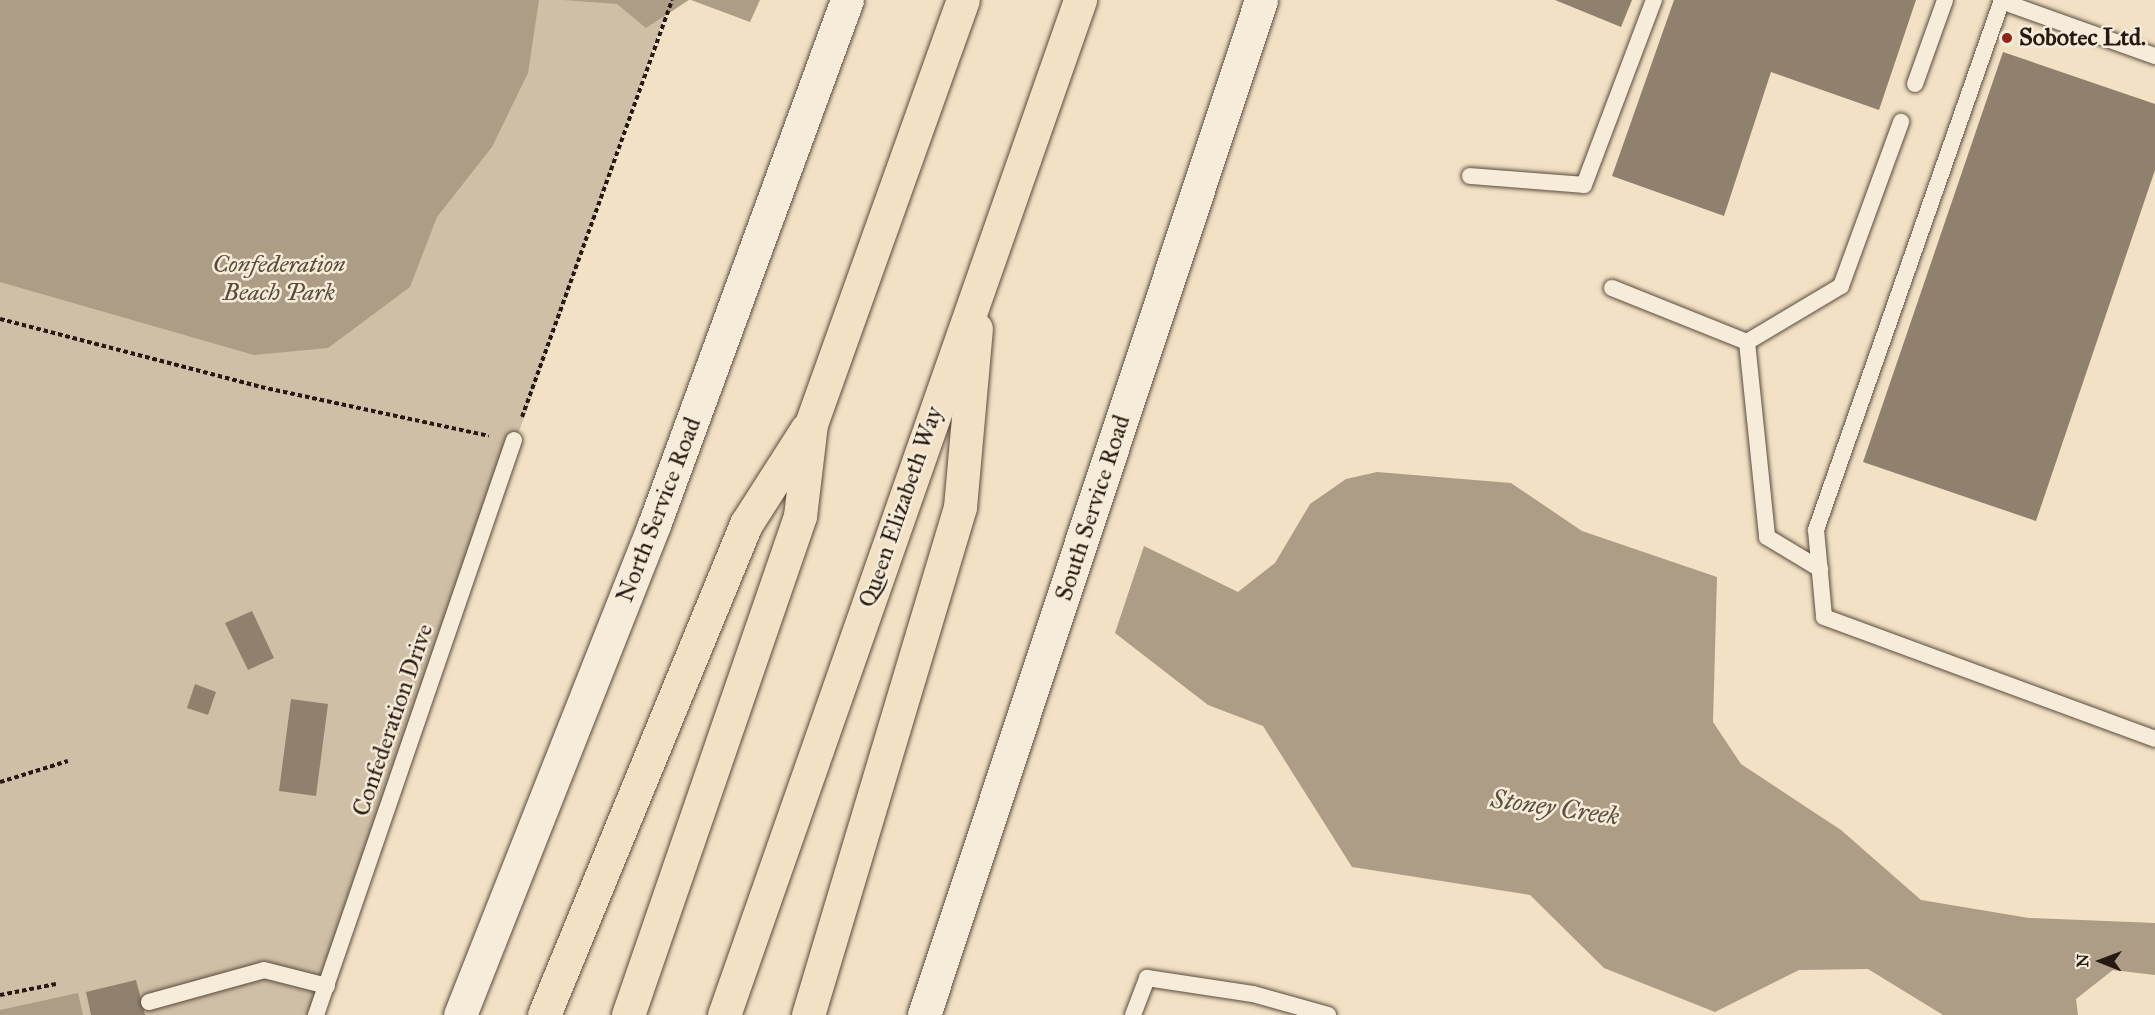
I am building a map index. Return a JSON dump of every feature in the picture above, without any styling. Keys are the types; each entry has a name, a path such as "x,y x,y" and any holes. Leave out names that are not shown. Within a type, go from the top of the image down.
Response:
{"highway":[{"path":"628,1015 800,516 811,424 963,0"},
{"name":"Queen Elizabeth Way","path":"724,1015 1080,0"},
{"path":"808,1015 960,507 980,280"},
{"path":"544,1015 746,524 811,424"}],"street":[{"name":"North Service Road","path":"460,1015 654,525 847,0"},
{"name":"South Service Road","path":"924,1015 1261,0"}],"lane":[{"path":"1470,176 1584,185 1654,0"},
{"path":"1915,84 1945,0"},
{"path":"2155,56 2002,1 1816,530 1824,616 2155,739"},
{"path":"1746,342 1841,286 1900,122"},
{"path":"1612,288 1746,342"},
{"path":"1746,342 1767,537 1820,569"},
{"name":"Confederation Drive","path":"316,1015 514,440"},
{"path":"148,1002 264,970 327,986"},
{"path":"1133,1015 1147,978 1253,994 1328,1015"}],"path":[{"path":"0,320 261,387 514,440 672,0"},
{"path":"0,782 68,761"},
{"path":"0,994 56,984"}],"green space":[{"name":"Confederation Beach Park","path":"0,0 670,0 315,1015 0,1015"}],"water":[{"path":"0,0 539,0 528,73 492,147 437,217 410,287 328,348 254,355 0,282"},
{"path":"563,0 689,0 646,28 617,4"},
{"path":"691,0 760,0 750,22"},
{"name":"Stoney Creek","path":"1377,472 1511,483 1582,531 1717,577 1713,722 1741,764 1841,830 1921,900 2029,918 2155,923 2155,975 2113,970 2076,999 2078,1015 1943,1015 1868,969 1799,970 1715,1012 1604,968 1530,895 1352,867 1263,726 1208,705 1115,633 1144,546 1238,592 1275,563 1310,504 1346,479"},
{"path":"78,993 83,1015 0,1015 0,1010"}],"building":[{"path":"1555,0 1632,0 1621,27"},
{"path":"1674,0 1916,0 1879,110 1771,72 1724,216 1612,176"},
{"path":"2003,52 2155,104 2155,170 2036,521 1863,462"},
{"path":"252,611 274,658 248,670 225,623"},
{"path":"195,684 216,692 208,715 187,708"},
{"path":"291,699 328,704 316,796 279,791"},
{"path":"136,980 145,1015 91,1015 86,992"}],"place":[{"name":"Sobotec Ltd.","path":"2007,38"}]}
